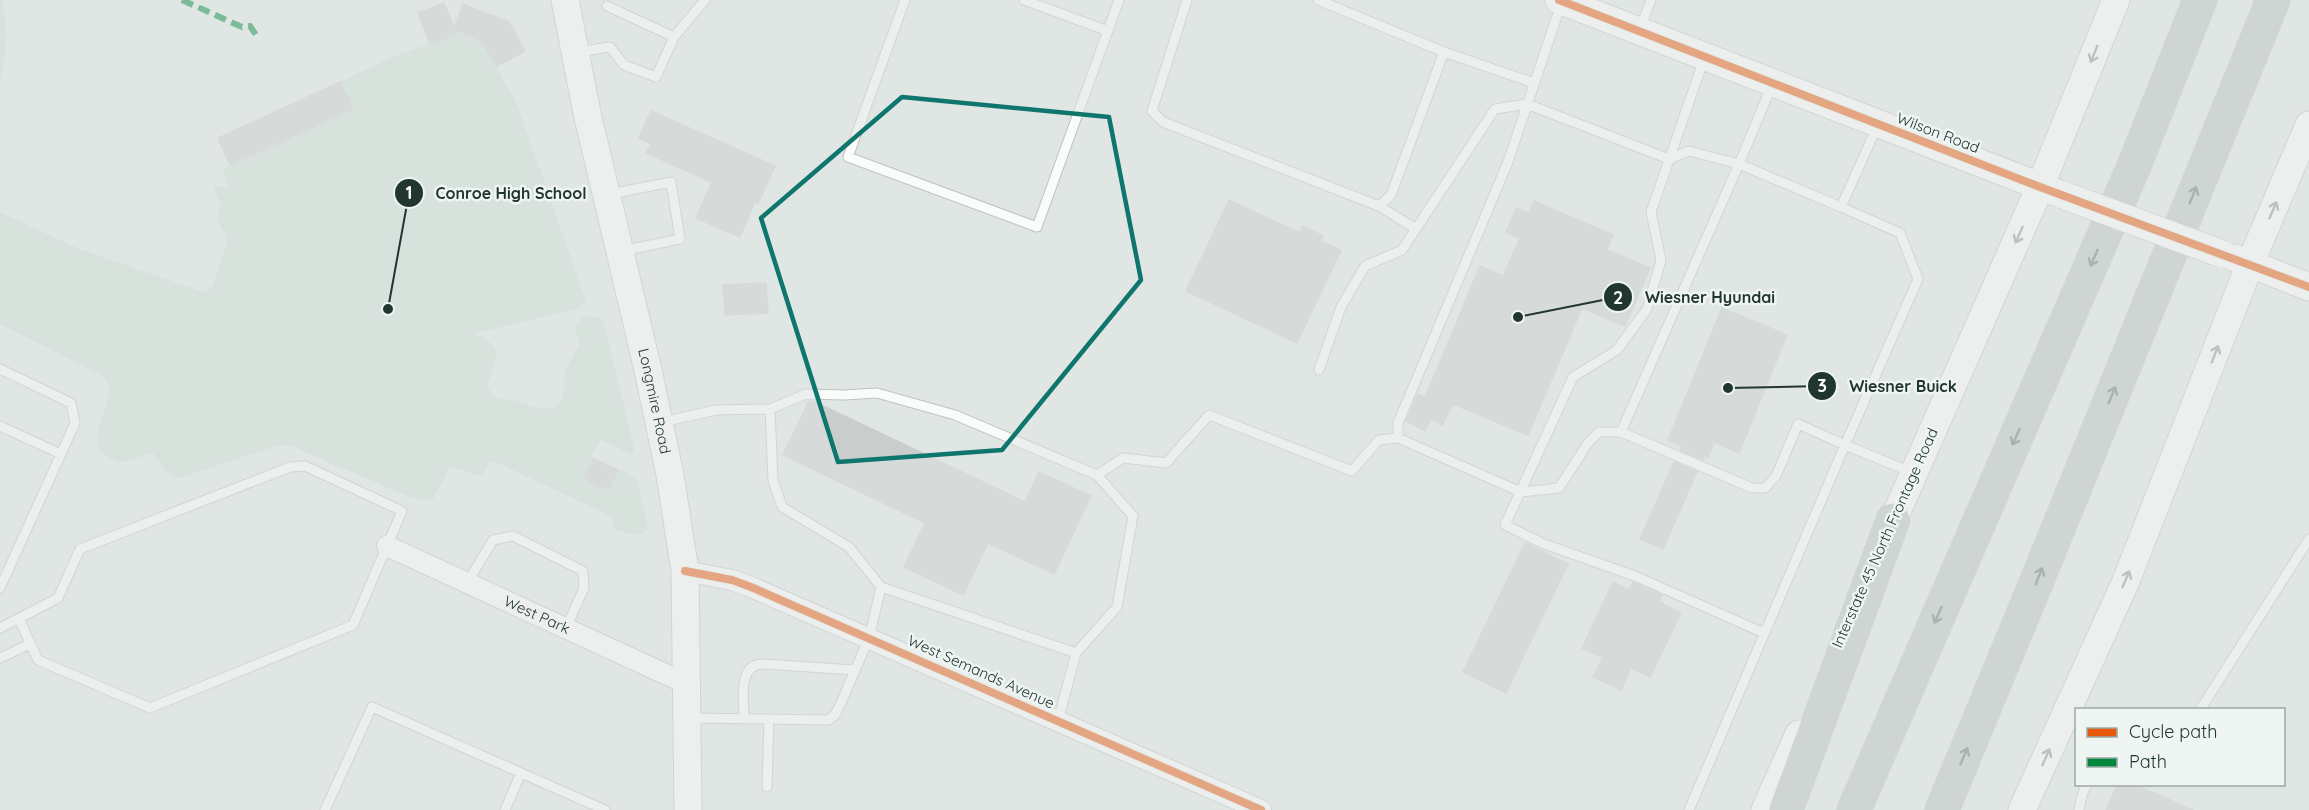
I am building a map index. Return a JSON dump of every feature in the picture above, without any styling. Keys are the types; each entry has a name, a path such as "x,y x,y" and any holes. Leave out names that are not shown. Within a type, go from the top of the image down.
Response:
{"highway":[{"path":"2134,166 2175,0"},
{"path":"1854,810 2134,166 2200,0"},
{"path":"1942,810 2041,573 2273,0"},
{"path":"2209,156 2293,0"},
{"path":"1786,810 1893,520"},
{"path":"1839,810 1893,717"}],"main road":[{"name":"Longmire Road","path":"565,0 574,52 659,423 686,572 688,810"},
{"name":"Interstate 45 North Frontage Road","path":"1765,810 1914,473 2052,191 2116,0"},
{"name":"Wilson Road","path":"1568,2 2052,191 2309,287"},
{"path":"2022,810 2126,581 2250,264 2309,125"}],"street":[{"name":"West Park","path":"387,546 687,684"},
{"name":"West Semands Avenue","path":"686,572 732,580 1262,810"}],"lane":[{"path":"574,52 610,47 624,65 656,77 674,37 705,0"},
{"path":"905,0 848,157 1037,227 1119,0"},
{"path":"1187,0 1152,111 1163,122 1380,206 1416,229"},
{"path":"1318,0 1444,52 1534,83"},
{"path":"1639,31 1651,0"},
{"path":"1028,1 1108,31"},
{"path":"1398,438 1398,423 1503,173 1534,83 1568,2"},
{"path":"607,6 674,37"},
{"path":"1380,206 1391,195 1444,52"},
{"path":"1705,57 1651,212 1660,260 1647,309 1617,350 1573,377 1505,525 1544,544 1635,576 1764,633"},
{"path":"1622,432 1773,83"},
{"path":"1319,370 1341,306 1365,266 1402,250 1495,109 1527,104 1669,159 1689,151 1739,164 1900,233 1918,279 1689,810"},
{"path":"1841,207 1878,124"},
{"path":"607,194 671,182 680,239 621,251"},
{"path":"0,369 71,403 75,423 0,588"},
{"path":"659,423 716,410 770,409 806,394 877,393 956,415 1097,475 1133,516 1117,607 1076,653 1058,721"},
{"path":"770,409 773,480 782,507 849,547 881,587 1076,653"},
{"path":"1097,475 1123,458 1166,463 1209,415 1352,471 1379,441 1398,438 1521,492 1560,488 1588,443 1599,432 1622,432 1752,488 1765,488 1776,476 1798,424 1914,473"},
{"path":"0,426 61,454"},
{"path":"0,628 58,598 80,549 290,467 306,465 402,511 353,625 150,708 38,660 19,619"},
{"path":"467,583 494,540 513,536 583,571 584,588 566,628"},
{"path":"2201,708 2309,539"},
{"path":"687,718 828,720 835,715 869,638 881,587"},
{"path":"0,657 30,644"},
{"path":"744,718 746,672 752,666 764,664 854,670"},
{"path":"325,810 372,707 604,810"},
{"path":"767,787 769,719"},
{"path":"505,810 521,773"},
{"path":"2079,810 2086,786"}],"highlighted area":[{"path":"902,97 1109,117 1141,280 1002,450 838,462 761,218"}],"green space":[{"path":"0,0 2,0 4,10 6,40 5,59 0,79"},
{"path":"461,33 483,43 517,104 586,301 580,308 475,333 492,344 497,355 487,386 492,394 500,399 514,400 541,409 555,408 563,396 565,370 580,345 575,325 585,315 601,318 635,452 630,454 601,440 592,455 594,459 584,479 608,490 618,470 624,470 637,479 648,527 645,531 633,534 615,529 611,516 496,462 490,463 484,474 480,476 450,466 433,499 426,501 412,498 291,446 279,445 179,478 165,471 153,453 119,463 99,451 98,432 108,400 107,382 101,375 0,324 0,212 79,249 204,292 214,283 227,244 225,234 217,220 221,205 214,190 216,186 228,189 223,169 353,109 340,82 390,58"}],"building":[{"path":"444,3 454,28 463,4 509,22 525,51 496,67 482,41 455,30 457,34 430,44 418,13"},
{"path":"340,82 353,109 230,165 218,138"},
{"path":"651,111 775,166 758,204 755,202 740,237 696,218 712,182 646,153 651,144 639,138"},
{"path":"1229,200 1300,233 1303,226 1323,236 1321,241 1341,250 1297,343 1186,291"},
{"path":"1534,201 1613,235 1607,250 1650,268 1625,326 1582,308 1528,435 1453,404 1442,425 1431,419 1425,431 1406,421 1418,394 1425,398 1480,266 1503,276 1520,238 1506,232 1516,208 1529,213"},
{"path":"766,283 768,313 725,315 723,285"},
{"path":"1722,308 1787,335 1739,453 1714,442 1708,457 1705,455 1703,460 1680,450 1682,446 1668,440"},
{"path":"809,401 1025,502 1039,472 1091,496 1054,574 988,543 963,595 904,567 925,523 783,455"},
{"path":"594,459 618,470 609,490 584,479"},
{"path":"1674,462 1697,472 1663,549 1640,539"},
{"path":"1525,543 1568,564 1506,693 1463,672"},
{"path":"1613,582 1629,590 1633,582 1662,595 1659,602 1681,613 1650,677 1631,668 1621,690 1593,677 1603,657 1582,648"},
{"path":"2116,786 2138,786 2193,810 2106,810"}],"marked path":[{"path":"182,0 242,27 250,26 256,35"}],"cycle path":[{"path":"1559,0 2040,187 2309,287"},
{"path":"685,571 732,580 751,587 1261,810"}],"place":[{"name":"Conroe High School","path":"388,309"},
{"name":"Wiesner Hyundai","path":"1518,317"},
{"name":"Wiesner Buick","path":"1728,388"}]}
